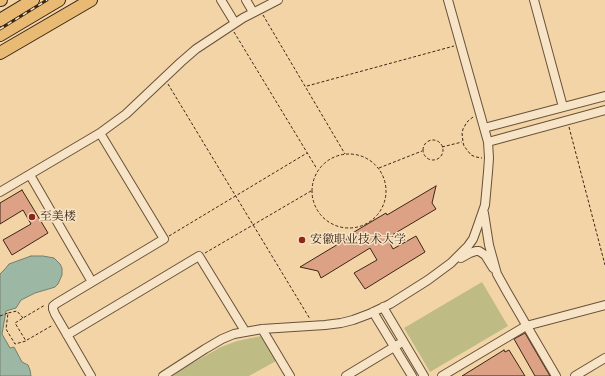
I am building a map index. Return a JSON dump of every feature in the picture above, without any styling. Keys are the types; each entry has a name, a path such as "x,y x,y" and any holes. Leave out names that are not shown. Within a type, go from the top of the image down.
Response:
{"highway":[{"path":"0,20 33,0"},
{"path":"0,35 59,0"},
{"path":"0,53 91,0"}],"lane":[{"path":"221,0 233,24"},
{"path":"246,0 256,11"},
{"path":"0,192 100,133 126,114 196,49 233,24 278,0"},
{"path":"448,0 488,142 489,158 484,208 477,228 464,251 452,263"},
{"path":"534,0 563,107"},
{"path":"484,128 605,96"},
{"path":"488,142 605,110"},
{"path":"91,376 53,312 54,306 164,238 100,133"},
{"path":"30,175 92,282"},
{"path":"484,208 488,238 497,274"},
{"path":"163,376 205,349 234,334 262,329 314,326 353,320 382,307 428,280 452,263 476,251 479,251 485,255 556,376"},
{"path":"67,335 199,256 246,331"},
{"path":"442,376 526,326 605,305"},
{"path":"382,307 424,376"},
{"path":"373,312 412,376"},
{"path":"262,329 290,376"},
{"path":"346,376 403,341"},
{"path":"575,376 605,358"}],"path":[{"path":"256,11 306,87 346,154"},
{"path":"233,24 318,170"},
{"path":"306,87 461,45"},
{"path":"165,78 314,326"},
{"path":"480,113 471,118 464,125 462,142 471,155 480,158 489,158"},
{"path":"567,120 605,264"},
{"path":"433,140 439,142 442,147 443,153 439,158 431,160 425,157 423,151 424,145 429,141 433,140"},
{"path":"442,147 462,142"},
{"path":"378,168 423,151"},
{"path":"164,238 308,153"},
{"path":"353,154 373,163 378,168 382,174 386,188 386,196 377,216 372,221 359,227 337,227 324,220 319,215 312,202 311,191 313,180 318,170 325,162 338,155 353,154"},
{"path":"199,256 311,191"},
{"path":"26,341 15,323 48,304 54,306"},
{"path":"0,316 17,311 23,318"},
{"path":"8,313 6,329 15,344 26,341 59,322"}],"shaded area":[{"path":"31,256 54,258 62,268 62,275 55,287 35,293 21,300 16,308 6,311 2,334 10,348 14,347 22,362 28,365 31,376 0,376 0,274 9,264"},
{"path":"482,282 508,326 430,372 404,328"},
{"path":"261,336 276,361 249,376 172,376 221,347 237,341"}],"building":[{"path":"436,186 432,203 436,209 387,238 393,249 416,236 425,252 365,289 354,273 377,260 370,248 321,278 318,271 300,267 350,237 349,235 386,213 387,215"},
{"name":"至美楼","path":"22,190 48,233 12,255 3,240 31,224 23,210 0,224 0,203"},
{"path":"525,333 550,376 535,376 514,339"},
{"path":"504,350 505,352 509,350 525,376 462,376"}],"railway":[{"path":"0,29 47,0"}],"place":[{"name":"至美楼","path":"32,217"},
{"name":"安徽职业技术大学","path":"302,240"}]}
